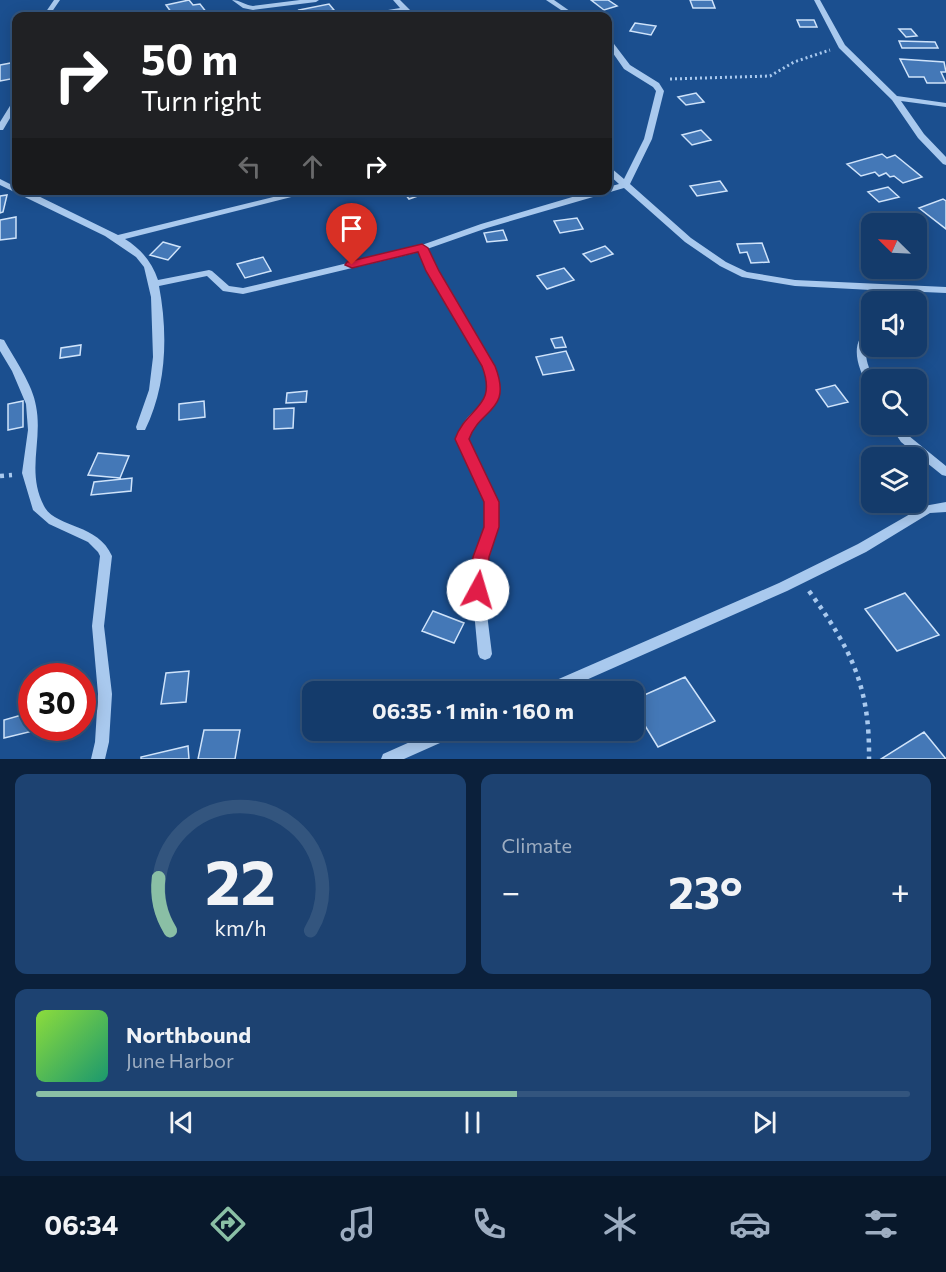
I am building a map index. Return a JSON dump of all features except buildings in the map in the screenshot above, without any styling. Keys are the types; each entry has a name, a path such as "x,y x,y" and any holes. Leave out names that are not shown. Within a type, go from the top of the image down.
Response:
{"street":[{"path":"235,0 245,7 253,8 315,0"},
{"path":"396,0 409,12"},
{"path":"549,0 568,12"},
{"path":"817,0 842,46 895,98 921,136 946,162"},
{"path":"388,12 406,9"},
{"path":"612,47 627,67 659,88 658,105 648,139 625,185 612,189"},
{"path":"895,98 946,105"},
{"path":"0,128 12,109"},
{"path":"612,174 696,247 745,275 795,283 946,290"},
{"path":"27,195 115,239 139,254 147,264 154,284 157,308 159,371 152,403 141,427"},
{"path":"115,239 295,195"},
{"path":"154,284 209,273 226,289 238,292 422,248 484,226 590,195"},
{"path":"422,248 432,271 489,366 494,381 495,389 488,406 466,427 462,439 492,502 491,527 481,557 478,590 485,654"},
{"path":"0,342 17,371 31,404 33,430 27,472 39,510 53,521 92,539 103,549 106,556 98,626 105,694 102,742 98,759"},
{"path":"861,348 860,355 864,369"},
{"path":"902,435 946,472"},
{"path":"568,681 799,579 862,548 928,509 946,507"},
{"path":"388,759 428,741"}],"path":[{"path":"648,80 770,76 794,62 842,46"},
{"path":"799,579 844,641 864,687 869,759"}],"route":[{"path":"352,265 422,248 432,271 489,366 495,389 492,399 488,406 466,427 462,439 492,502 492,521 481,557 478,590"}]}
